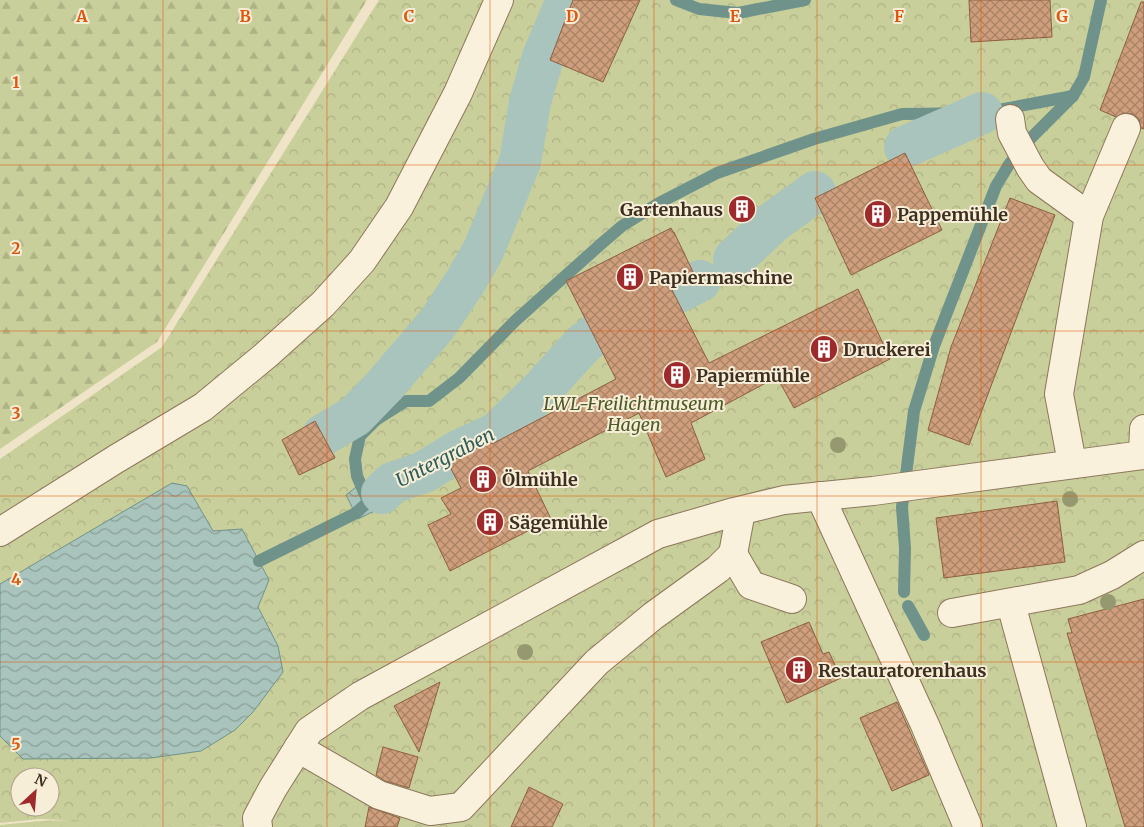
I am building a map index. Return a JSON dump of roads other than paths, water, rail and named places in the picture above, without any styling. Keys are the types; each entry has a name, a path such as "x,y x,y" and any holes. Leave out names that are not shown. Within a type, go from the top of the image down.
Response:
{"lane":[{"path":"0,532 203,407 265,356 323,304 362,261 399,207 458,92 499,0"},
{"path":"1011,126 1030,167 1039,180 1090,216"},
{"path":"1072,463 1059,394 1090,216 1126,128"},
{"path":"258,827 257,818 272,788 309,731 360,696 658,534 784,500 873,491 1072,463 1144,447"},
{"path":"820,496 925,725 968,827"},
{"path":"298,748 379,795 430,811 461,807 596,662 652,616 718,569 733,554 741,511"},
{"path":"733,554 751,585 792,599"},
{"path":"952,613 1079,590 1112,575 1144,555"},
{"path":"1010,604 1072,827"}],"water":[{"path":"386,472 399,499 358,519 346,495 360,484"},
{"path":"172,483 187,486 213,531 242,529 269,580 258,607 278,646 283,672 253,712 235,730 201,751 151,758 23,759 0,736 0,584"}],"waterway":[{"path":"323,435 355,416 385,385 438,323 483,251 520,162 530,102 543,57 567,0"},
{"path":"676,0 699,9 738,13 805,0"},
{"path":"904,592 905,548 902,507 914,411 934,346 996,186 1010,163 1031,138 1073,96 1084,77 1101,0"},
{"path":"367,499 357,476 355,459 360,436 376,420 406,401 429,401 459,378 515,321 601,244 622,226 659,203 717,173 814,139 902,114 982,113 1073,96"},
{"name":"Untergraben","path":"905,147 982,113"},
{"name":"Untergraben","path":"734,259 772,223 815,192"},
{"name":"Untergraben","path":"382,493 392,483 424,472 460,450 497,433 543,388 583,344 597,333 700,281"},
{"path":"259,561 356,513 368,502"},
{"path":"908,606 924,635"}],"place":[{"name":"Gartenhaus","path":"742,209"},
{"name":"Pappemühle","path":"878,214"},
{"name":"Papiermaschine","path":"630,277"},
{"name":"Druckerei","path":"824,349"},
{"name":"Papiermühle","path":"677,375"},
{"name":"Ölmühle","path":"483,479"},
{"name":"Sägemühle","path":"490,522"},
{"name":"Restauratorenhaus","path":"799,670"}],"park label":[{"name":"LWL-Freilichtmuseum Hagen","path":"634,413"}]}
